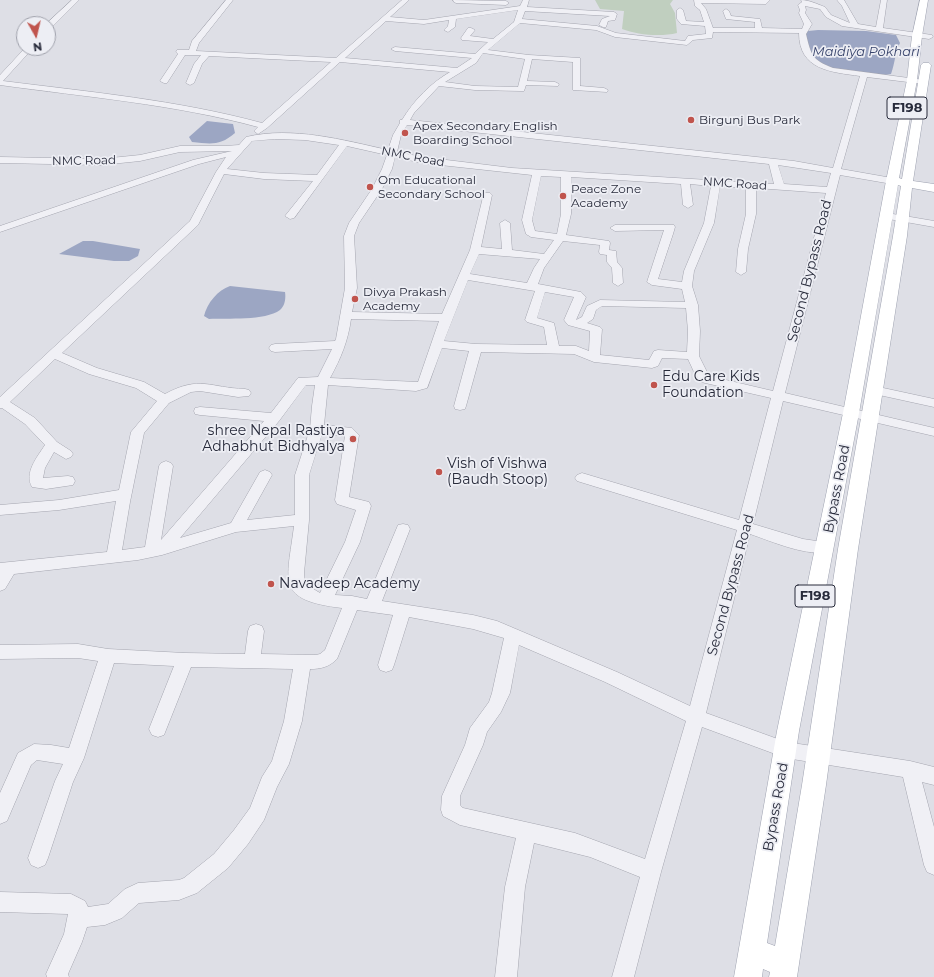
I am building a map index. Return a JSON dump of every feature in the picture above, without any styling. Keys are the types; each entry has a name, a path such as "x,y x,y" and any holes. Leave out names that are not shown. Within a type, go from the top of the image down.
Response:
{"main road":[{"path":"923,5 934,12"},
{"name":"Bypass Road","path":"748,977 788,731 825,547 860,416 874,390 894,217 892,181 912,80 917,36 923,5"},
{"name":"Bypass Road","path":"784,971 818,756 848,549 860,416 894,217 907,183 928,81 928,47 932,24"},
{"path":"892,181 934,188"},
{"path":"752,950 784,971"}],"street":[{"path":"56,19 76,0"},
{"path":"192,52 195,43 230,0"},
{"path":"66,454 52,445 30,421 1,403 194,223 223,171 242,146 406,0"},
{"path":"384,19 424,22 523,8 597,28 615,35 687,43 691,38 709,36 709,27 703,9 698,6 697,1 766,2 767,0"},
{"path":"840,0 844,3 856,26"},
{"path":"879,30 884,0"},
{"path":"456,1 523,8 614,14 613,19 606,19 603,25"},
{"path":"928,47 917,36 856,26 836,21 828,16 822,8 805,2 801,5 803,10 802,13 808,24 802,31 804,46 808,56 818,65 832,70 928,81"},
{"path":"523,8 496,41 458,70 437,83 403,122 397,135 387,170 354,224 349,236 351,288 346,315 335,357 322,381 318,406 317,429 302,475 302,520 296,573 298,587 307,594 325,599 403,610 473,622 496,628 612,677 696,717 786,750 910,770 934,776"},
{"path":"680,10 683,23 709,27 759,31 802,31"},
{"path":"726,11 728,18 758,20 759,31"},
{"path":"455,17 460,20 478,22"},
{"path":"453,28 455,17"},
{"path":"471,30 465,38 496,41"},
{"path":"474,39 481,31"},
{"path":"395,49 577,60 576,88 604,90"},
{"path":"164,81 181,52 338,60 458,70"},
{"path":"190,83 198,64 207,53"},
{"path":"0,82 22,56"},
{"path":"437,83 475,88 521,89 529,57"},
{"path":"838,170 864,74"},
{"path":"0,82 171,105 240,119 264,126"},
{"path":"523,83 555,84"},
{"path":"403,122 773,162 838,170 892,181"},
{"name":"NMC Road","path":"0,160 101,162 140,158 180,150 225,149 242,146 275,136 305,137 345,143 422,160 537,172 831,190"},
{"path":"290,216 345,143"},
{"path":"0,229 242,146"},
{"path":"773,162 780,187"},
{"name":"Second Bypass Road","path":"623,977 651,872 696,717 746,528 831,190 838,170"},
{"path":"223,171 264,176 320,178"},
{"path":"537,172 528,220 531,234 605,243 604,252 612,253 612,262 617,268 618,283"},
{"path":"553,348 550,325 531,320 539,268 560,237 564,227 566,207 566,174"},
{"path":"684,181 688,205"},
{"path":"716,183 709,223 689,271 687,286 692,305 694,331 693,356 705,379 934,432"},
{"path":"741,272 743,249 751,214 751,186"},
{"path":"157,550 274,418 302,381 416,387 421,386 426,380 436,344 475,250 487,195"},
{"path":"894,217 934,224"},
{"path":"505,223 507,252"},
{"path":"615,228 670,227 652,282 687,286"},
{"path":"475,250 547,257"},
{"path":"464,276 579,295 570,320 576,324 584,324 596,329 594,358"},
{"path":"576,324 587,319 591,308 600,303 692,305"},
{"path":"346,315 446,318"},
{"path":"436,344 476,348 553,348 576,350 594,358 652,364 654,364 658,354 693,356"},
{"path":"275,348 339,345"},
{"path":"460,406 476,348"},
{"path":"53,354 93,371 140,385 165,400"},
{"path":"114,556 138,432 165,400 189,388 215,390 236,394 245,393"},
{"path":"874,390 934,403"},
{"path":"200,411 274,418"},
{"path":"317,429 347,431 352,435 348,453 342,500 364,506 362,519 325,599"},
{"path":"52,445 39,465 36,481 37,484 68,481"},
{"path":"157,550 166,466"},
{"path":"236,527 265,474"},
{"path":"582,478 803,545 825,547"},
{"path":"0,510 59,505 125,494"},
{"path":"0,585 5,568 48,565 157,550 236,527 302,520"},
{"path":"372,605 403,529"},
{"path":"0,652 78,651 108,656 185,660 316,662 325,660 331,654 352,602"},
{"path":"386,664 403,610"},
{"path":"252,660 256,631"},
{"path":"513,634 501,693 495,707 479,728 474,745 451,796 450,810 460,816 554,837 617,856 651,872"},
{"path":"38,858 64,781 75,758 108,656"},
{"path":"158,729 185,660"},
{"path":"79,918 104,915 113,912 119,908 132,894 179,890 190,886 220,861 241,837 257,814 269,783 280,764 293,721 303,662"},
{"path":"0,815 24,759 34,752 57,754 75,758"},
{"path":"910,770 934,865"},
{"path":"506,977 515,887 527,832"},
{"path":"0,902 71,904 78,908 79,918 75,932 57,974 58,977"}],"green space":[{"path":"595,0 673,0 670,4 675,13 677,33 649,35 622,29 624,11 600,9"}],"water":[{"name":"Maidiya Pokhari","path":"808,31 866,31 896,35 900,43 891,74 885,75 832,68 819,62 812,56 805,34"},
{"path":"207,121 233,124 235,133 220,142 192,142 189,137"},
{"path":"83,241 93,241 140,249 138,256 129,261 114,261 59,254"},
{"path":"230,286 285,292 284,304 280,310 265,316 235,319 209,319 204,316 205,311 217,294"}],"place":[{"name":"Birgunj Bus Park","path":"691,120"},
{"name":"Apex Secondary English Boarding School","path":"405,133"},
{"name":"Om Educational Secondary School","path":"370,187"},
{"name":"Peace Zone Academy","path":"563,196"},
{"name":"Divya Prakash Academy","path":"355,299"},
{"name":"Edu Care Kids Foundation","path":"654,385"},
{"name":"shree Nepal Rastiya Adhabhut Bidhyalya","path":"353,439"},
{"name":"Vish of Vishwa (Baudh Stoop)","path":"439,472"},
{"name":"Navadeep Academy","path":"271,584"}]}
